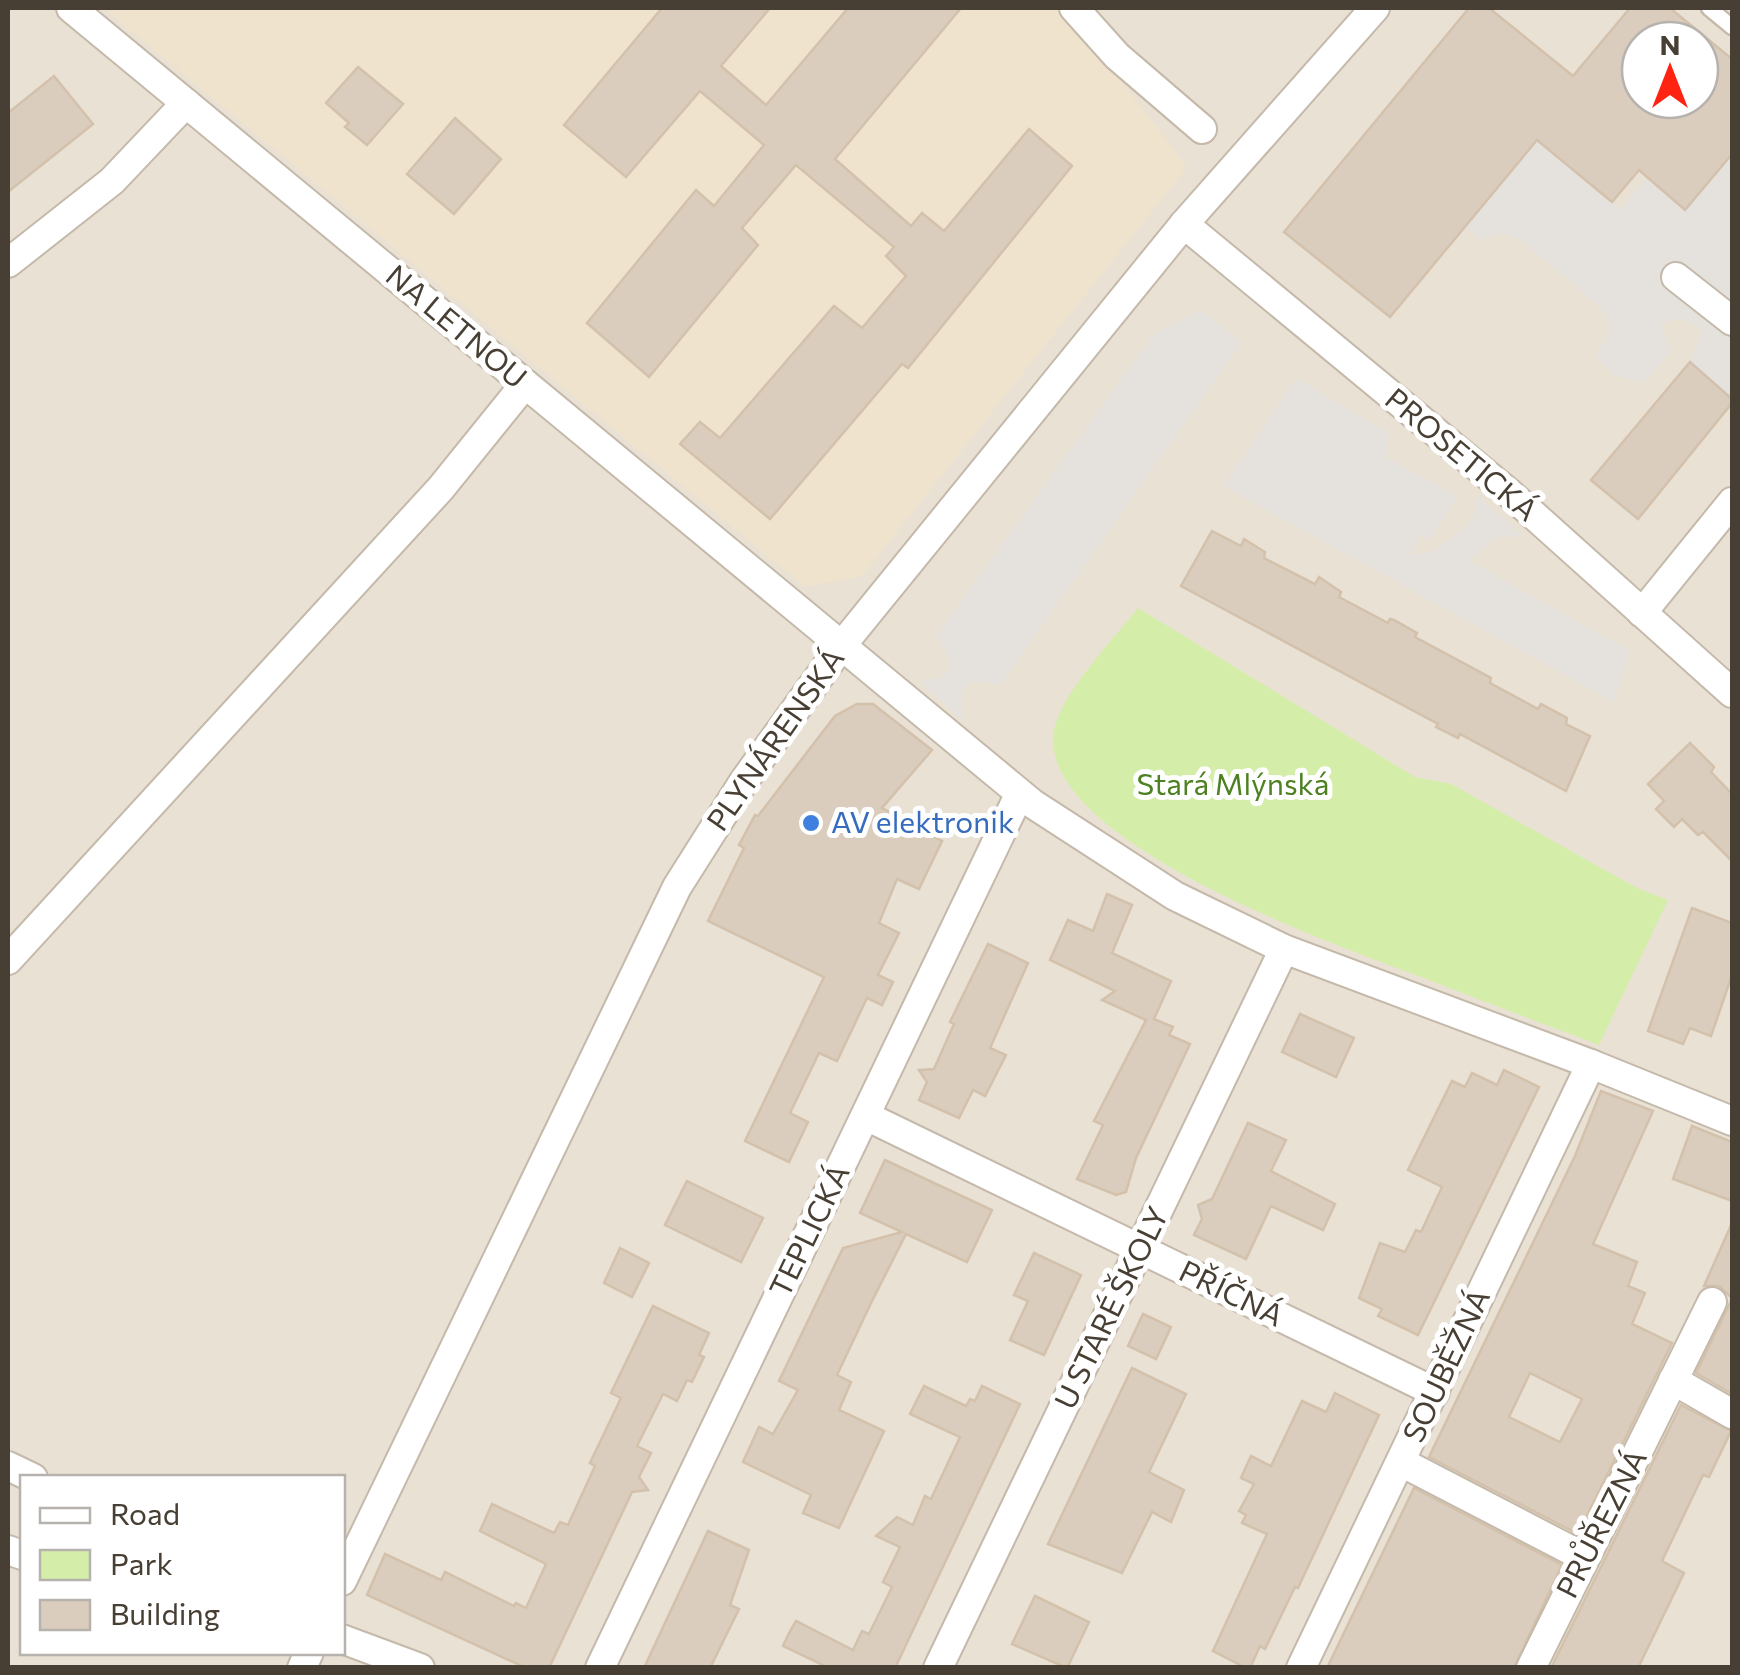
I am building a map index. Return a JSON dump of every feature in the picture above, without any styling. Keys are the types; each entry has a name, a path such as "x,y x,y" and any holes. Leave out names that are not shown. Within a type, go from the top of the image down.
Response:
{"street":[{"name":"NA LETNOU","path":"71,8 842,645"},
{"path":"1074,8 1118,56 1202,129"},
{"name":"PLYNÁRENSKÁ","path":"345,1575 678,888 744,781 842,645 1184,224 1374,8"},
{"path":"8,263 112,181 186,103"},
{"name":"PROSETICKÁ","path":"1184,224 1508,492 1732,693"},
{"path":"1676,277 1732,321"},
{"path":"8,960 441,488 526,384"},
{"path":"1642,613 1732,502"},
{"path":"842,645 1020,794 1175,896 1284,949 1732,1121"},
{"name":"TEPLICKÁ","path":"600,1668 1020,794"},
{"name":"U STARÉ ŠKOLY","path":"938,1668 1284,949"},
{"name":"SOUBĚŽNÁ","path":"1301,1668 1591,1064"},
{"name":"PŘÍČNÁ","path":"866,1116 1434,1392"},
{"name":"PRŮŘEZNÁ","path":"1531,1668 1712,1302"},
{"path":"1674,1380 1732,1414"},
{"path":"1401,1462 1584,1557"},
{"path":"345,1640 420,1668"}],"lane":[{"path":"1709,8 1732,27"}],"shaded area":[{"path":"8,8 1732,8 1732,1667 8,1667"},
{"path":"103,8 1064,8 1187,167 862,576 805,587"},
{"path":"1540,136 1564,162 1621,209 1647,176 1685,210 1732,160 1732,399 1690,361 1703,331 1688,321 1675,319 1660,324 1671,351 1644,382 1615,376 1595,355 1607,339 1609,322 1601,308 1518,238 1500,233 1481,239 1466,226"},
{"path":"1200,310 1242,342 1000,685 975,681 966,686 961,697 963,722 920,681 942,677 949,669 950,659 936,636 1153,335"},
{"path":"1296,378 1389,433 1386,457 1457,496 1431,539 1420,536 1410,555 1433,552 1468,524 1476,512 1475,493 1525,538 1494,539 1470,561 1630,651 1614,702 1223,486"}],"green space":[{"name":"Stará Mlýnská","path":"1138,608 1415,777 1451,784 1637,888 1668,900 1599,1045 1273,918 1150,855 1100,818 1066,780 1053,740 1063,707 1074,689"}],"building":[{"path":"662,8 770,8 721,66 766,105 848,8 961,8 835,159 911,226 922,213 944,231 1029,129 1072,166 908,368 902,364 770,519 680,444 700,422 720,438 834,306 862,328 906,276 886,256 894,247 796,165 742,228 758,245 649,377 587,323 696,190 714,206 764,145 700,91 626,177 564,125"},
{"path":"1469,8 1489,8 1573,76 1630,8 1670,8 1685,20 1620,20 1620,120 1720,120 1720,49 1732,59 1732,154 1685,210 1639,170 1612,202 1537,140 1390,317 1284,232"},
{"path":"358,67 403,104 367,145 345,127 349,123 326,103"},
{"path":"54,76 93,124 8,192 8,113"},
{"path":"455,118 501,159 454,214 407,174"},
{"path":"1690,362 1732,403 1638,519 1591,480"},
{"path":"1212,531 1241,546 1244,539 1265,552 1264,558 1315,584 1319,577 1341,592 1339,597 1388,623 1394,620 1417,633 1415,637 1491,678 1490,683 1538,709 1541,704 1567,718 1566,724 1590,736 1566,791 1460,734 1458,738 1436,727 1438,724 1181,586"},
{"path":"857,704 873,704 932,750 882,808 942,841 919,889 897,879 879,923 899,933 878,975 893,982 882,1005 867,998 837,1061 819,1053 790,1113 808,1122 789,1162 745,1141 824,977 708,921 744,848 739,845 755,815 835,716"},
{"path":"1690,743 1714,767 1711,772 1732,794 1732,861 1703,832 1698,835 1682,819 1674,827 1656,809 1664,801 1648,784"},
{"path":"1107,894 1132,905 1112,953 1171,981 1154,1019 1173,1027 1169,1035 1190,1044 1136,1158 1126,1192 1116,1195 1077,1179 1103,1125 1094,1121 1146,1020 1102,1000 1115,991 1050,960 1068,920 1093,931"},
{"path":"1692,908 1732,923 1732,975 1711,1036 1690,1028 1683,1044 1648,1031"},
{"path":"988,944 1028,963 990,1048 1006,1055 985,1096 973,1090 959,1118 919,1100 927,1082 919,1070 934,1069 954,1024 950,1022"},
{"path":"1300,1014 1354,1038 1336,1077 1282,1052"},
{"path":"1504,1070 1539,1087 1418,1335 1378,1316 1382,1309 1359,1298 1380,1243 1405,1252 1416,1230 1421,1232 1442,1187 1408,1170 1452,1081 1465,1087 1472,1073 1497,1085"},
{"path":"1601,1091 1653,1111 1593,1244 1637,1262 1628,1286 1645,1293 1632,1324 1672,1343 1578,1534 1429,1457 1575,1156","holes":["1530,1373 1582,1399 1560,1442 1509,1417"]},
{"path":"1248,1123 1286,1140 1271,1171 1335,1204 1323,1230 1271,1206 1246,1259 1194,1235 1202,1219 1198,1205 1212,1199"},
{"path":"1692,1126 1732,1142 1732,1201 1673,1179"},
{"path":"885,1160 992,1210 967,1262 906,1234 872,1301 837,1375 851,1382 839,1410 884,1431 839,1528 803,1513 811,1495 743,1462 759,1427 773,1434 798,1390 779,1381 843,1248 902,1232 860,1213"},
{"path":"687,1181 763,1218 741,1262 665,1225"},
{"path":"1732,1223 1732,1298 1719,1286 1704,1286"},
{"path":"620,1248 649,1263 632,1297 604,1283"},
{"path":"1034,1253 1081,1275 1044,1355 1010,1340 1028,1301 1014,1295"},
{"path":"1732,1299 1732,1394 1696,1373"},
{"path":"653,1306 709,1333 699,1355 704,1357 677,1401 663,1394 637,1446 651,1453 639,1477 648,1490 632,1492 549,1668 526,1668 367,1595 385,1554 441,1580 445,1572 514,1606 516,1603 526,1608 546,1564 480,1531 492,1504 554,1533 560,1522 568,1525 595,1466 590,1463 621,1398 611,1393"},
{"path":"1143,1314 1171,1327 1156,1359 1128,1346"},
{"path":"1132,1368 1186,1394 1149,1472 1184,1490 1171,1522 1152,1512 1122,1573 1048,1544"},
{"path":"924,1386 966,1406 970,1399 975,1401 982,1386 1020,1404 895,1668 829,1668 783,1646 796,1621 853,1650 862,1631 869,1634 892,1587 883,1582 900,1547 876,1536 897,1517 913,1525 925,1496 931,1499 960,1437 910,1414"},
{"path":"1335,1393 1379,1415 1298,1588 1295,1587 1265,1649 1260,1646 1250,1668 1246,1668 1213,1651 1267,1534 1242,1523 1246,1515 1239,1511 1254,1484 1241,1478 1251,1456 1271,1466 1302,1401 1326,1412"},
{"path":"1681,1405 1731,1431 1709,1477 1703,1475 1662,1561 1684,1573 1638,1668 1551,1668"},
{"path":"1414,1488 1562,1565 1514,1668 1327,1668"},
{"path":"708,1531 749,1550 730,1605 739,1609 710,1668 644,1668"},
{"path":"1035,1596 1089,1622 1067,1668 1012,1644"}],"place":[{"name":"AV elektronik","path":"811,823"}]}
